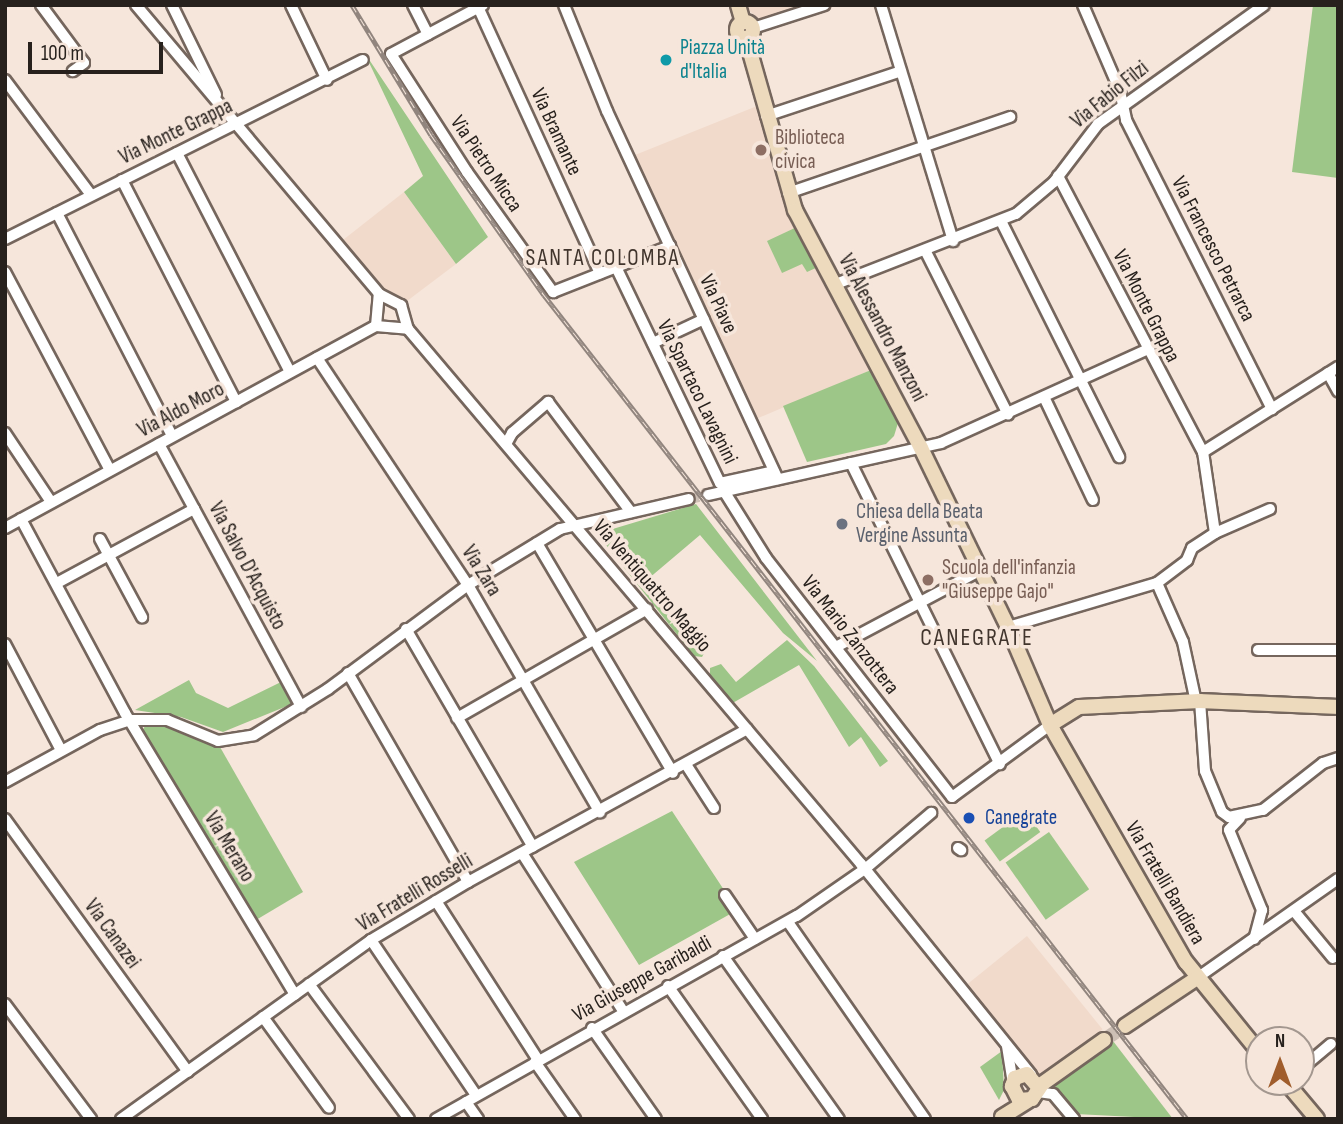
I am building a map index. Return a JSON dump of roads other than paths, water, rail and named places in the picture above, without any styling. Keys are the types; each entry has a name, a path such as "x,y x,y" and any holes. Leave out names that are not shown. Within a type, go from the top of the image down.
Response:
{"street":[{"path":"41,5 84,63 73,71"},
{"path":"136,5 236,124"},
{"path":"172,5 215,94 236,124"},
{"path":"291,5 327,80"},
{"path":"413,5 428,34 477,7"},
{"name":"Via Piave","path":"564,5 572,30 776,475"},
{"name":"Via Piave","path":"571,5 572,30"},
{"name":"Via Alessandro Manzoni","path":"738,5 747,29 766,116 788,193 921,448 1009,627"},
{"path":"747,29 824,5"},
{"path":"881,5 953,241"},
{"name":"Via Francesco Petrarca","path":"1083,5 1123,106 1272,409"},
{"name":"Via Fabio Filzi","path":"836,284 1002,223 1038,199 1090,132 1264,5"},
{"name":"Via Bramante","path":"477,7 600,273"},
{"name":"Via Pietro Micca","path":"428,34 391,54 467,172 553,292 600,273"},
{"name":"Via Monte Grappa","path":"5,239 363,61"},
{"path":"766,116 901,72"},
{"path":"5,80 90,195"},
{"path":"788,193 1010,117"},
{"name":"Via Ventiquattro Maggio","path":"236,124 379,294 395,302 404,315 408,329 865,869 1006,1042 1031,1088"},
{"path":"177,153 290,372"},
{"name":"Via Monte Grappa","path":"1058,176 1146,350 1203,452"},
{"path":"122,180 236,402"},
{"path":"57,213 172,436"},
{"path":"1002,223 1119,457"},
{"path":"600,273 670,246"},
{"path":"926,252 1008,414"},
{"name":"Via Spartaco Lavagnini","path":"616,267 720,483 776,475"},
{"path":"5,272 110,470"},
{"path":"379,294 383,320"},
{"path":"383,320 395,302"},
{"path":"383,320 404,315"},
{"path":"653,343 704,319"},
{"path":"383,320 408,329"},
{"name":"Via Aldo Moro","path":"5,527 383,320"},
{"path":"708,495 776,475 921,448 1008,414 1146,350"},
{"name":"Via Zara","path":"317,358 468,585 600,813"},
{"path":"1215,533 1203,452 1333,370 1338,391"},
{"path":"1044,397 1093,500"},
{"path":"503,440 548,402 631,512"},
{"path":"5,433 51,502"},
{"name":"Via Salvo D'Acquisto","path":"159,444 301,706"},
{"path":"851,463 1000,764 1050,725 1079,707 1198,701 1338,707"},
{"name":"Via Mario Zanzottera","path":"724,491 766,558 952,797 1000,764"},
{"path":"5,782 61,750 130,720 167,720 209,740 241,740 301,706 468,585 537,542 574,525 689,499"},
{"path":"57,583 194,509"},
{"path":"1009,627 1157,583 1187,560 1192,548 1215,533 1270,509"},
{"name":"Via Merano","path":"21,519 130,720 295,995"},
{"path":"100,539 142,617"},
{"path":"537,542 673,773"},
{"path":"836,647 918,601 981,570"},
{"path":"1157,583 1183,642 1198,701 1205,771 1222,811 1240,818"},
{"path":"457,718 647,609"},
{"name":"Via Fratelli Bandiera","path":"1009,627 1050,725 1197,978 1245,1035"},
{"path":"406,629 533,847"},
{"path":"5,644 61,750"},
{"path":"1258,650 1338,650"},
{"path":"348,673 468,882"},
{"name":"Via Fratelli Rosselli","path":"121,1119 371,940 468,882 687,766 747,729"},
{"path":"1253,939 1262,910 1254,883 1231,845 1228,830 1240,818 1264,810 1323,763 1338,758"},
{"path":"687,766 714,808"},
{"name":"Via Giuseppe Garibaldi","path":"436,1119 592,1028 788,922 865,869 931,813"},
{"name":"Via Canazei","path":"5,819 188,1072"},
{"path":"523,853 623,1011"},
{"path":"1125,1026 1338,879"},
{"path":"725,895 755,939"},
{"path":"436,901 575,1119"},
{"path":"1262,910 1274,919 1290,914"},
{"path":"1290,914 1333,958"},
{"path":"788,922 925,1119"},
{"path":"371,940 476,1095"},
{"path":"723,956 839,1119"},
{"path":"309,984 409,1119"},
{"path":"668,986 762,1119"},
{"path":"5,1004 91,1119"},
{"path":"263,1017 329,1108"},
{"path":"592,1028 656,1119"},
{"path":"1001,1118 1031,1088 1054,1076 1104,1040"},
{"path":"1006,1042 1013,1082 1053,1094 1073,1119"},
{"path":"1315,1057 1331,1044"},
{"path":"1298,1096 1317,1119"},
{"path":"466,1102 478,1119"}],"tunnel":[{"path":"689,499 708,495"},
{"path":"1104,1040 1125,1026"}],"railway":[{"path":"352,5 431,135 544,295 1187,1119"}],"place":[{"name":"Piazza Unità d'Italia","path":"666,60"},
{"name":"Biblioteca civica","path":"761,150"},
{"name":"Chiesa della Beata Vergine Assunta","path":"842,524"},
{"name":"Scuola dell'infanzia \"Giuseppe Gajo\"","path":"928,580"},
{"name":"Canegrate","path":"969,818"}],"district":[{"name":"SANTA COLOMBA","path":"603,258"},
{"name":"CANEGRATE","path":"977,638"}]}
